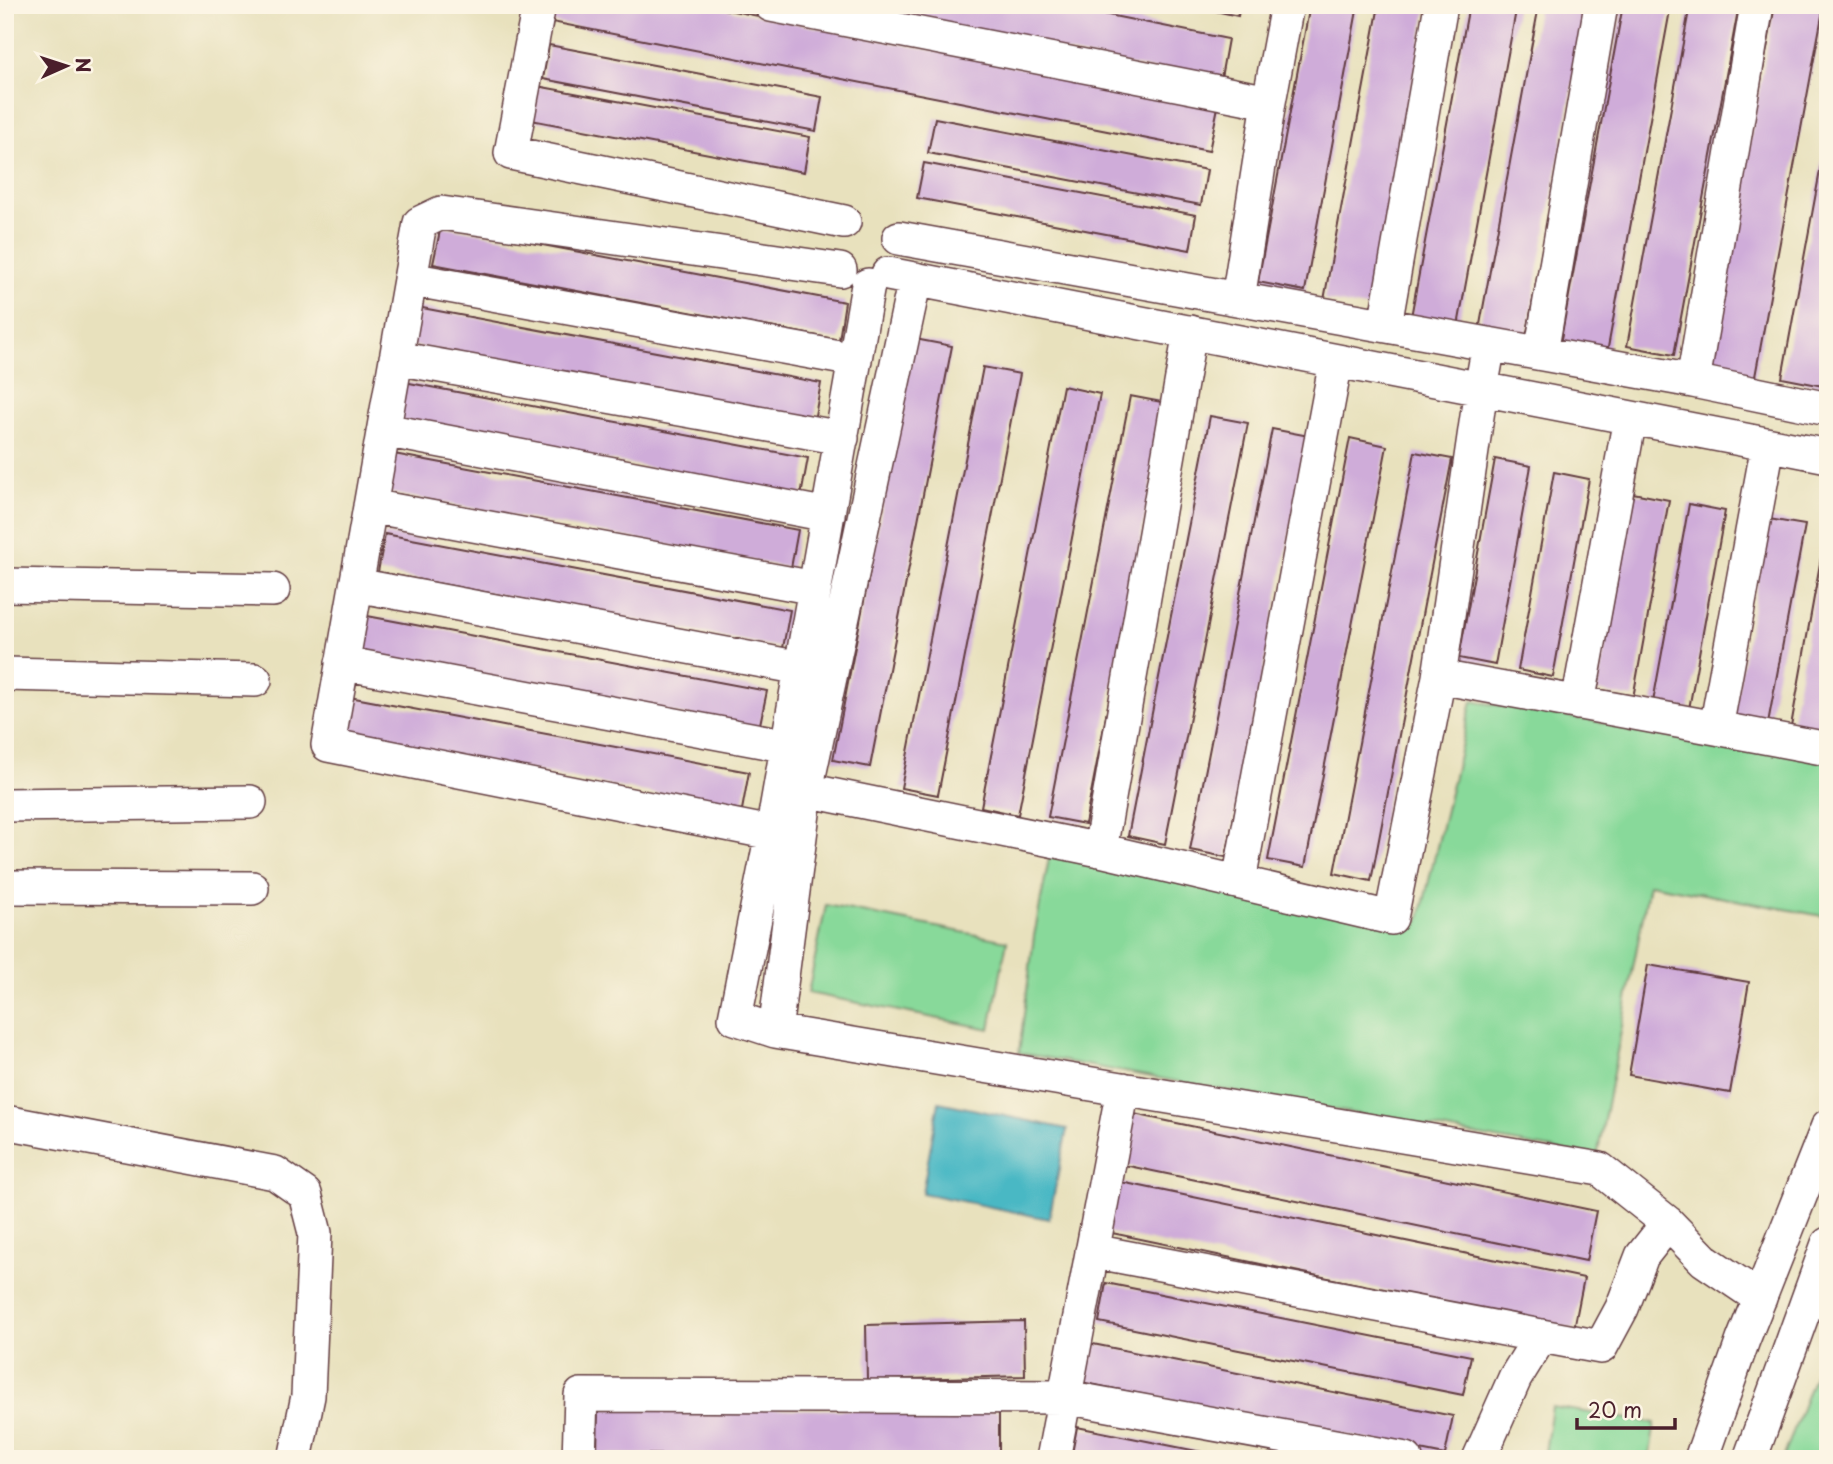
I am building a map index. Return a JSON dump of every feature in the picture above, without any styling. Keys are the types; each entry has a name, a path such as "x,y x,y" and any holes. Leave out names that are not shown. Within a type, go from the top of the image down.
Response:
{"street":[{"path":"539,5 511,153 874,223 1238,299 1693,381 1828,409"},
{"path":"771,5 1269,102"},
{"path":"1238,299 1287,5"},
{"path":"1385,326 1441,5"},
{"path":"1541,353 1601,5"},
{"path":"1693,381 1757,5"},
{"path":"772,834 328,744 420,223 441,213 878,277 1190,332 1828,456"},
{"path":"874,223 836,232 833,245 834,258 878,277"},
{"path":"874,223 900,251 897,264 878,277 855,360 772,834 735,1018 775,1031 1600,1169 1668,1223 1704,1259 1760,1298"},
{"path":"775,1031 878,277"},
{"path":"410,279 855,360"},
{"path":"1100,850 1190,332"},
{"path":"806,790 1100,850 1391,918 1439,677 1480,389 1489,344"},
{"path":"396,359 842,438"},
{"path":"1239,881 1336,361"},
{"path":"1578,703 1630,418"},
{"path":"384,430 828,515"},
{"path":"1716,728 1768,444"},
{"path":"370,506 815,589"},
{"path":"5,585 273,590"},
{"path":"356,585 801,668"},
{"path":"342,663 788,746"},
{"path":"5,674 255,680"},
{"path":"1439,677 1828,749"},
{"path":"5,805 250,802"},
{"path":"5,887 252,888"},
{"path":"1053,1459 1123,1089"},
{"path":"5,1122 275,1173 305,1194 315,1233 308,1395 295,1459"},
{"path":"1701,1459 1760,1298 1828,1126"},
{"path":"1092,1251 1601,1347 1622,1308 1642,1256 1668,1223"},
{"path":"1750,1459 1828,1244"},
{"path":"1479,1459 1515,1378 1541,1336"},
{"path":"579,1459 581,1395 1065,1397 1406,1459"}],"green space":[{"path":"1472,701 1828,759 1828,917 1649,884 1597,1157 1019,1053 1034,936 1051,848 1419,922"},
{"path":"826,905 1007,941 990,1029 808,993"},
{"path":"1828,1339 1828,1459 1783,1459"},
{"path":"1552,1407 1655,1423 1649,1459 1544,1459"}],"water":[{"path":"939,1102 1067,1129 1049,1219 922,1193"}],"building":[{"path":"555,5 703,5 1218,107 1209,151 552,22"},
{"path":"832,5 1059,5 1228,39 1220,83"},
{"path":"1189,5 1240,5 1238,16"},
{"path":"1310,5 1358,5 1305,291 1258,282"},
{"path":"1379,5 1427,5 1371,309 1324,300"},
{"path":"1469,5 1517,5 1458,326 1411,317"},
{"path":"1539,5 1587,5 1526,338 1479,330"},
{"path":"1623,5 1671,5 1607,353 1560,344"},
{"path":"1690,5 1739,5 1674,355 1627,346"},
{"path":"1775,5 1824,5 1754,382 1707,374"},
{"path":"549,45 822,97 816,131 543,79"},
{"path":"537,86 810,137 804,172 531,120"},
{"path":"935,118 1207,170 1201,205 928,153"},
{"path":"1828,138 1828,387 1782,378"},
{"path":"924,163 1196,215 1190,250 917,198"},
{"path":"441,226 845,302 839,340 433,264"},
{"path":"417,307 821,383 814,421 410,345"},
{"path":"915,339 952,346 870,767 833,760"},
{"path":"983,367 1020,374 938,795 901,788"},
{"path":"404,382 808,458 801,496 396,420"},
{"path":"1063,386 1100,394 1018,815 981,807"},
{"path":"1130,396 1167,403 1085,824 1048,817"},
{"path":"1210,416 1248,423 1165,844 1128,836"},
{"path":"1272,429 1309,436 1226,857 1190,850"},
{"path":"1350,438 1387,446 1305,867 1268,860"},
{"path":"1415,452 1452,459 1371,881 1334,873"},
{"path":"394,454 798,530 791,568 386,492"},
{"path":"1495,459 1531,466 1495,665 1459,658"},
{"path":"1554,472 1589,479 1553,677 1518,670"},
{"path":"1633,493 1669,500 1633,698 1597,691"},
{"path":"1689,504 1725,511 1689,709 1653,702"},
{"path":"1769,519 1805,525 1768,723 1733,717"},
{"path":"1826,530 1828,723 1826,733 1791,726"},
{"path":"385,534 790,610 783,648 378,572"},
{"path":"362,615 767,691 759,729 355,653"},
{"path":"344,696 749,772 742,810 337,734"},
{"path":"1648,965 1749,982 1730,1093 1629,1075"},
{"path":"1129,1113 1596,1211 1586,1261 1119,1164"},
{"path":"1116,1181 1584,1278 1574,1329 1107,1232"},
{"path":"1106,1283 1471,1356 1463,1395 1099,1322"},
{"path":"1024,1321 1025,1376 867,1380 866,1325"},
{"path":"1088,1343 1453,1416 1445,1455 1081,1382"},
{"path":"598,1408 999,1411 999,1458 597,1454"},
{"path":"1077,1427 1232,1458 1232,1459 1071,1459"}]}
